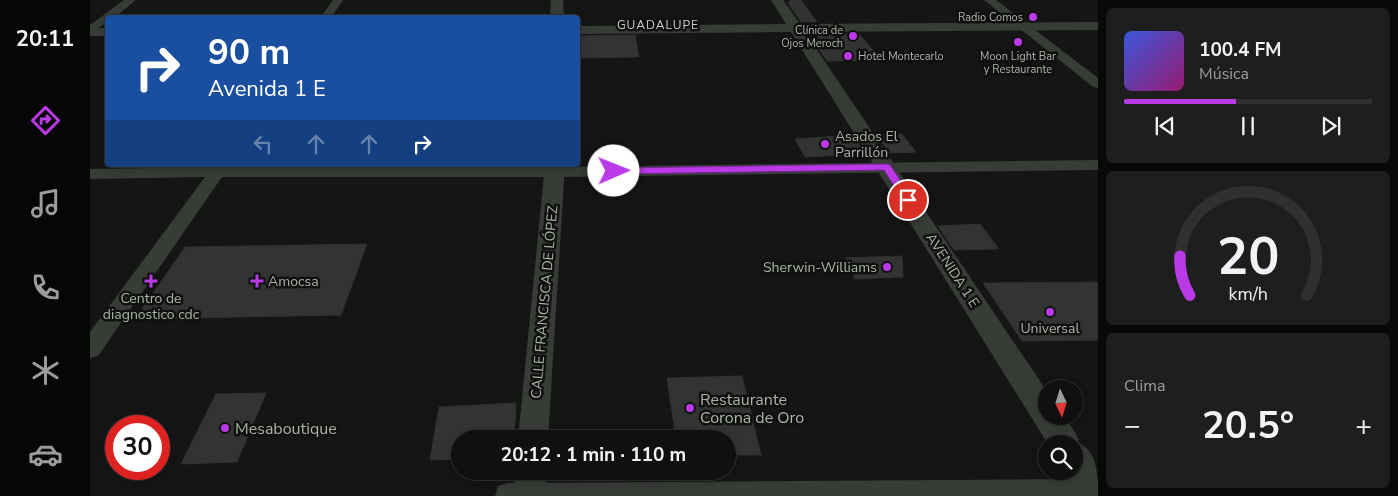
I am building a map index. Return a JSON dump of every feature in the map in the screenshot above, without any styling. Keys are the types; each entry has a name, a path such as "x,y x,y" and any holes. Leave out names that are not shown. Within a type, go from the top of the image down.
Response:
{"street":[{"path":"111,15 131,0"},
{"path":"327,15 338,0"},
{"path":"557,15 558,0"},
{"name":"AVENIDA 1 E","path":"777,0 1038,401"},
{"path":"989,0 1098,84"},
{"path":"90,31 105,20"},
{"path":"580,30 1098,26"},
{"path":"90,31 105,32"},
{"path":"90,174 220,168 887,167 1098,164"},
{"path":"90,349 220,168"},
{"name":"CALLE FRANCISCA DE LÓPEZ","path":"535,430 555,168"},
{"path":"1083,471 1097,493"},
{"path":"524,490 1097,493"}],"building":[{"path":"792,0 801,0 817,22 801,22 788,3"},
{"path":"809,34 859,34 881,60 827,61"},
{"path":"635,35 639,57 580,58 580,36"},
{"path":"876,134 902,134 916,152 889,153"},
{"name":"Asados El Parrillón","path":"853,135 865,154 805,157 795,139"},
{"path":"980,224 999,249 954,250 938,226"},
{"name":"Amocsa","path":"367,244 341,315 135,319 185,247"},
{"name":"Sherwin-Williams","path":"902,256 903,277 855,279 845,258"},
{"name":"Universal","path":"1098,282 1098,340 1022,341 983,283"},
{"path":"742,376 761,455 736,455 736,430 675,430 667,378"},
{"name":"Mesaboutique","path":"266,393 237,462 181,464 216,394"},
{"path":"516,403 514,430 451,430 451,459 430,460 439,407"}],"place":[{"name":"Radio Comos","path":"1033,17"},
{"name":"Clínica de Ojos Meroch","path":"853,36"},
{"name":"Moon Light Bar y Restaurante","path":"1018,42"},
{"name":"Hotel Montecarlo","path":"848,56"},
{"name":"Asados El Parrillón","path":"825,144"},
{"name":"Sherwin-Williams","path":"887,267"},
{"name":"Centro de diagnostico cdc","path":"151,281"},
{"name":"Amocsa","path":"257,281"},
{"name":"Universal","path":"1050,312"},
{"name":"Restaurante Corona de Oro","path":"690,408"},
{"name":"Mesaboutique","path":"225,428"}],"district":[{"name":"GUADALUPE","path":"658,25"}],"route":[{"path":"614,171 887,167 908,200"}]}
